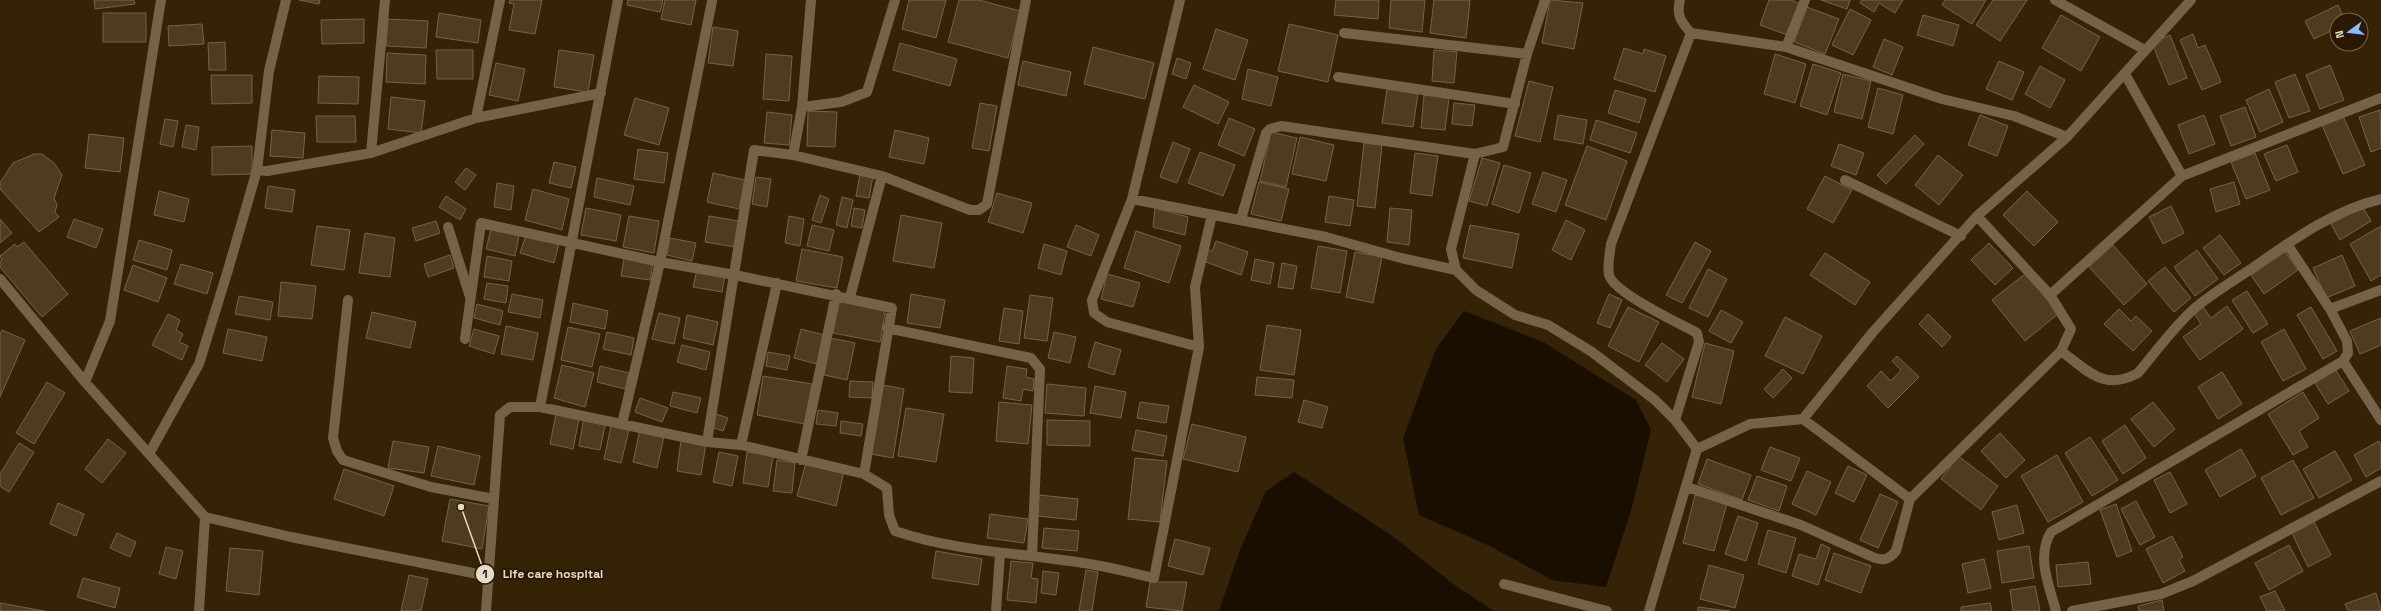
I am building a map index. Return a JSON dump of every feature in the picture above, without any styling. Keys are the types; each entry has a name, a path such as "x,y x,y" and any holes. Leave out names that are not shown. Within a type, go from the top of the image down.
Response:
{"street":[{"path":"85,382 110,321 161,0"},
{"path":"150,452 199,364 257,170 269,71 286,0"},
{"path":"371,153 385,0"},
{"path":"476,118 500,0"},
{"path":"540,407 573,244 618,0"},
{"path":"793,155 802,107 811,0"},
{"path":"802,107 841,102 867,92 895,0"},
{"path":"707,442 754,150 793,155 882,176 970,210 979,210 987,204 1026,0"},
{"path":"1180,0 1132,199 1092,300 1094,313 1107,322 1199,347"},
{"path":"1241,219 1266,133 1274,127 1281,126 1475,154 1503,147 1527,54 1545,0"},
{"path":"1680,0 1677,10 1680,22 1691,33 1786,47 1942,99 2014,116 2067,137"},
{"path":"1786,47 1804,0"},
{"path":"2055,0 2145,50"},
{"path":"1803,419 1873,332 1961,236 1977,216 2067,137 2191,0"},
{"path":"622,424 660,262 678,162 712,1"},
{"path":"1344,33 1527,54"},
{"path":"1675,420 1699,342 1697,333 1621,291 1609,276 1608,268 1611,244 1691,33"},
{"path":"2125,74 2182,176"},
{"path":"1338,77 1515,104"},
{"path":"257,170 267,171 371,153 476,118 601,93"},
{"path":"2050,295 2182,176 2381,98"},
{"path":"1456,270 1451,249 1475,154"},
{"path":"850,297 882,176"},
{"path":"1845,180 1961,236"},
{"path":"1132,199 1212,215 1241,219 1326,237 1456,270 1476,290 1515,315 1548,325 1592,352 1655,400 1675,420 1698,448"},
{"path":"2061,351 2099,378 2111,382 2128,379 2138,373 2195,308 2287,244 2337,215 2360,204 2381,199"},
{"path":"486,611 500,415 510,407 540,407 602,418 622,424 707,442 741,445 864,474 886,488 889,515 895,531 914,538 1000,554 1032,556 1097,565 1154,578 1199,347 1195,287 1212,215"},
{"path":"1687,487 1801,525 1884,560 1896,551 1910,499 2061,351 2071,326 2050,295 1977,216"},
{"path":"465,339 472,301 481,223 660,262 735,274 836,294 892,308 887,328 864,474"},
{"path":"448,227 472,301"},
{"path":"2056,611 2043,562 2044,543 2051,532 2343,361 2348,353 2347,342 2330,310 2287,244"},
{"path":"0,279 85,382 150,452 205,517 291,537 488,576"},
{"path":"741,445 777,283"},
{"path":"2330,310 2381,290"},
{"path":"801,460 836,294"},
{"path":"348,300 333,438 337,451 343,460 431,487 494,499"},
{"path":"887,328 1031,358 1040,369 1032,556"},
{"path":"2343,361 2381,420"},
{"path":"1649,611 1698,448 1750,424 1803,419 1910,499"},
{"path":"2072,611 2155,596 2193,581 2381,481"},
{"path":"199,611 205,517"},
{"path":"996,611 1000,554"},
{"path":"1504,584 1607,611"}],"shaded area":[{"path":"1464,311 1543,342 1636,400 1651,430 1631,511 1606,587 1552,580 1490,546 1419,515 1403,438 1436,349"},
{"path":"1294,472 1391,535 1456,586 1494,611 1219,611 1240,550 1266,491"}],"building":[{"path":"94,0 134,0 135,4 95,9"},
{"path":"299,0 320,0 319,4"},
{"path":"510,0 542,0 535,34 509,30 514,4 509,3"},
{"path":"628,0 663,0 660,12 627,5"},
{"path":"665,0 696,0 691,25 661,19"},
{"path":"909,0 946,0 936,38 902,29"},
{"path":"959,0 979,0 1020,11 1008,58 948,42"},
{"path":"1336,0 1379,0 1378,19 1334,15"},
{"path":"1391,0 1425,0 1422,32 1389,28"},
{"path":"1434,0 1470,0 1466,38 1430,33"},
{"path":"1550,0 1583,3 1574,49 1542,43"},
{"path":"1769,0 1791,0 1799,3 1787,35 1760,25"},
{"path":"1821,0 1850,0 1847,9"},
{"path":"1862,0 1903,0 1895,13 1879,3 1874,12 1860,3"},
{"path":"1945,0 1986,0 1972,24 1942,5"},
{"path":"1993,0 2027,0 2000,41 1976,25"},
{"path":"2338,5 2341,12 2329,12 2329,32 2314,39 2305,21"},
{"path":"1807,7 1839,19 1825,54 1794,42"},
{"path":"1850,9 1871,20 1853,55 1832,45"},
{"path":"103,13 146,13 146,42 103,42"},
{"path":"439,13 481,20 478,43 436,37"},
{"path":"1923,15 1959,25 1953,46 1917,35"},
{"path":"2061,15 2100,37 2081,71 2042,48"},
{"path":"364,19 364,43 322,44 321,20"},
{"path":"388,19 428,21 426,48 386,46"},
{"path":"202,24 204,44 169,46 168,26"},
{"path":"1289,24 1338,35 1328,82 1278,71"},
{"path":"713,27 738,31 733,66 708,63"},
{"path":"1216,29 1248,40 1235,80 1203,69"},
{"path":"2193,34 2198,48 2205,45 2221,82 2202,90 2180,40"},
{"path":"2170,35 2187,78 2169,85 2152,43"},
{"path":"1884,39 1903,47 1892,75 1873,67"},
{"path":"225,42 226,70 209,70 208,43"},
{"path":"900,43 957,59 950,86 893,70"},
{"path":"1093,47 1154,63 1145,99 1084,84"},
{"path":"1624,48 1643,54 1644,49 1666,56 1655,92 1614,79"},
{"path":"436,50 473,50 473,79 437,79"},
{"path":"559,50 594,55 588,92 554,87"},
{"path":"1434,50 1457,52 1454,83 1432,81"},
{"path":"387,53 426,55 425,84 386,82"},
{"path":"766,54 792,56 789,101 763,99"},
{"path":"1775,54 1806,64 1795,103 1764,94"},
{"path":"1177,58 1191,63 1186,79 1172,74"},
{"path":"1023,61 1071,72 1066,96 1018,85"},
{"path":"1999,61 2024,72 2012,100 1986,89"},
{"path":"496,63 525,69 518,101 489,95"},
{"path":"1813,64 1841,73 1827,115 1800,106"},
{"path":"2330,65 2344,100 2320,109 2306,75"},
{"path":"2040,66 2065,80 2050,108 2025,94"},
{"path":"1248,69 1278,77 1271,106 1242,99"},
{"path":"1843,74 1871,81 1862,119 1834,112"},
{"path":"2295,74 2310,111 2289,118 2275,82"},
{"path":"211,75 252,75 252,103 212,104"},
{"path":"319,76 359,77 358,104 318,103"},
{"path":"1529,81 1553,87 1540,142 1515,136"},
{"path":"1194,85 1229,102 1218,124 1183,107"},
{"path":"1878,88 1903,95 1893,134 1868,127"},
{"path":"1387,89 1418,94 1413,127 1382,123"},
{"path":"2269,89 2283,122 2260,132 2246,100"},
{"path":"1615,90 1646,99 1639,123 1608,113"},
{"path":"1424,95 1449,98 1445,130 1421,128"},
{"path":"391,97 425,101 421,133 388,129"},
{"path":"635,98 669,108 659,145 624,135"},
{"path":"980,103 997,106 989,151 972,148"},
{"path":"1454,103 1475,105 1472,126 1452,124"},
{"path":"2245,107 2256,137 2231,146 2220,116"},
{"path":"2380,110 2381,148 2371,152 2359,117"},
{"path":"808,111 837,112 835,147 807,146"},
{"path":"767,112 792,115 789,145 764,143"},
{"path":"1558,115 1587,120 1583,144 1554,139"},
{"path":"1980,115 2008,126 1997,156 1968,145"},
{"path":"2204,115 2215,144 2189,154 2178,125"},
{"path":"316,116 355,116 356,142 317,142"},
{"path":"2343,116 2365,165 2343,174 2322,125"},
{"path":"1229,118 1255,129 1244,156 1218,145"},
{"path":"165,119 178,121 173,147 160,144"},
{"path":"1596,120 1637,133 1630,153 1590,140"},
{"path":"186,125 199,127 196,150 182,147"},
{"path":"272,130 305,133 303,158 270,156"},
{"path":"895,130 929,138 924,164 889,157"},
{"path":"1271,132 1297,138 1286,187 1260,181"},
{"path":"89,134 124,138 120,172 85,168"},
{"path":"1915,135 1924,144 1886,184 1877,175"},
{"path":"1300,137 1334,145 1326,181 1292,174"},
{"path":"1173,142 1190,149 1177,183 1160,177"},
{"path":"1364,143 1382,145 1375,208 1357,206"},
{"path":"1839,144 1864,153 1856,175 1831,166"},
{"path":"2287,145 2298,172 2276,181 2264,154"},
{"path":"252,146 252,174 212,175 212,147"},
{"path":"1587,146 1627,161 1606,220 1565,205"},
{"path":"638,149 668,153 664,183 634,179"},
{"path":"1200,152 1235,165 1223,196 1188,183"},
{"path":"1415,153 1438,156 1432,196 1410,193"},
{"path":"2255,153 2270,190 2246,199 2231,162"},
{"path":"34,154 42,154 54,163 62,175 54,198 57,205 55,212 59,217 39,232 0,189 0,183 13,163"},
{"path":"1938,155 1963,175 1939,205 1915,185"},
{"path":"1482,158 1500,163 1487,206 1469,201"},
{"path":"554,162 576,167 571,188 549,183"},
{"path":"1504,165 1531,173 1519,213 1492,204"},
{"path":"466,168 476,175 465,190 455,182"},
{"path":"1543,172 1567,180 1556,212 1532,204"},
{"path":"713,173 745,180 739,209 707,202"},
{"path":"860,174 873,176 869,198 856,196"},
{"path":"1825,176 1852,190 1833,223 1807,209"},
{"path":"756,177 771,179 767,207 752,204"},
{"path":"597,178 634,186 630,205 594,197"},
{"path":"1259,182 1289,189 1281,221 1251,214"},
{"path":"2234,182 2240,204 2216,212 2210,189"},
{"path":"497,183 514,186 511,210 494,207"},
{"path":"268,186 295,190 292,212 265,208"},
{"path":"533,189 569,199 562,230 525,220"},
{"path":"159,191 189,199 184,222 154,215"},
{"path":"2027,191 2058,222 2034,246 2003,215"},
{"path":"997,193 1032,203 1023,233 988,222"},
{"path":"820,195 829,199 821,223 812,220"},
{"path":"446,196 466,209 460,220 439,207"},
{"path":"1329,196 1354,200 1350,226 1325,222"},
{"path":"842,197 853,200 847,228 836,225"},
{"path":"2171,206 2184,233 2163,244 2149,217"},
{"path":"2362,206 2371,221 2340,240 2331,224"},
{"path":"586,208 621,215 616,241 581,235"},
{"path":"854,208 865,210 862,228 851,226"},
{"path":"1155,208 1188,217 1185,235 1153,227"},
{"path":"1390,208 1412,210 1409,245 1387,242"},
{"path":"901,215 942,223 934,268 893,261"},
{"path":"629,216 659,221 654,253 623,247"},
{"path":"709,216 739,221 735,247 705,242"},
{"path":"789,216 804,219 800,246 785,243"},
{"path":"0,219 12,233 0,243"},
{"path":"74,219 103,229 96,248 67,237"},
{"path":"1566,220 1585,230 1571,260 1552,250"},
{"path":"436,221 440,233 416,241 412,228"},
{"path":"812,225 834,230 829,251 807,246"},
{"path":"1076,225 1099,235 1091,256 1067,247"},
{"path":"1470,225 1519,234 1512,268 1463,258"},
{"path":"317,226 350,230 344,270 311,265"},
{"path":"2381,226 2381,275 2371,281 2350,244"},
{"path":"491,229 519,236 515,256 486,249"},
{"path":"1136,231 1181,246 1169,283 1124,268"},
{"path":"365,233 395,238 390,277 359,273"},
{"path":"526,235 559,244 554,263 520,253"},
{"path":"2220,235 2241,263 2224,275 2203,248"},
{"path":"670,238 696,243 692,261 667,255"},
{"path":"139,240 172,250 167,270 133,260"},
{"path":"1216,241 1248,252 1241,275 1206,262 1207,248 1212,252"},
{"path":"24,242 68,294 42,317 0,267 0,262 2,260 0,256 15,244 17,247"},
{"path":"1695,242 1711,251 1682,303 1666,295"},
{"path":"1989,243 2013,268 1995,285 1971,260"},
{"path":"1044,244 1067,251 1061,275 1038,268"},
{"path":"2113,245 2147,284 2124,305 2089,267"},
{"path":"1318,246 1347,251 1340,293 1311,288"},
{"path":"802,249 843,257 837,288 796,281"},
{"path":"2197,250 2218,279 2195,296 2174,267"},
{"path":"1355,252 1382,257 1373,303 1346,297"},
{"path":"2285,252 2298,270 2264,294 2251,275"},
{"path":"1825,253 1870,282 1855,305 1810,275"},
{"path":"450,255 454,268 428,277 424,264"},
{"path":"2342,255 2355,286 2326,298 2313,268"},
{"path":"487,256 512,261 509,281 484,277"},
{"path":"624,258 653,262 650,280 621,276"},
{"path":"1255,259 1274,263 1270,284 1251,280"},
{"path":"1282,263 1297,266 1293,289 1278,287"},
{"path":"181,264 213,273 207,294 174,284"},
{"path":"133,265 167,278 158,302 124,290"},
{"path":"2165,267 2191,298 2174,312 2148,281"},
{"path":"1708,269 1727,279 1708,317 1689,308"},
{"path":"697,270 725,276 722,292 693,287"},
{"path":"2026,273 2058,314 2025,341 1992,300"},
{"path":"1107,274 1140,283 1133,307 1101,299"},
{"path":"281,282 316,286 312,319 278,316"},
{"path":"487,283 508,286 506,303 484,299"},
{"path":"2247,291 2268,324 2253,333 2232,300"},
{"path":"512,294 543,300 540,318 508,312"},
{"path":"911,294 945,300 940,328 907,323"},
{"path":"1609,294 1622,300 1610,328 1597,323"},
{"path":"1030,295 1053,298 1047,341 1024,338"},
{"path":"239,296 273,302 270,320 235,314"},
{"path":"840,298 886,307 880,342 833,333"},
{"path":"573,303 608,311 605,329 570,322"},
{"path":"477,304 503,311 500,325 474,318"},
{"path":"2202,306 2211,318 2227,306 2243,329 2200,360 2183,337 2201,324 2193,312"},
{"path":"1628,307 1659,322 1639,362 1608,346"},
{"path":"2311,307 2337,351 2323,359 2297,315"},
{"path":"1004,308 1023,311 1019,344 999,341"},
{"path":"2119,309 2131,321 2136,316 2152,331 2133,351 2104,324"},
{"path":"1721,310 1743,322 1731,343 1709,331"},
{"path":"372,312 416,322 410,348 366,338"},
{"path":"659,313 680,318 674,344 652,339"},
{"path":"168,314 180,320 176,330 183,334 179,342 188,346 182,360 152,345"},
{"path":"1928,314 1951,337 1942,347 1919,324"},
{"path":"687,315 718,322 713,345 683,338"},
{"path":"1785,317 1822,336 1803,374 1765,356"},
{"path":"2381,318 2381,345 2360,354 2350,331"},
{"path":"1267,325 1301,330 1294,375 1260,370"},
{"path":"506,326 538,333 533,360 501,354"},
{"path":"568,327 600,334 592,367 561,360"},
{"path":"228,329 267,337 262,361 223,353"},
{"path":"474,329 499,336 494,354 469,346"},
{"path":"801,329 824,335 817,364 794,358"},
{"path":"2284,329 2306,369 2283,381 2261,342"},
{"path":"2,330 25,340 0,397 0,335"},
{"path":"607,332 634,338 631,355 603,349"},
{"path":"1054,332 1076,337 1070,363 1048,358"},
{"path":"831,338 855,343 847,380 824,375"},
{"path":"1095,342 1121,350 1114,375 1088,367"},
{"path":"1662,343 1684,359 1667,382 1645,365"},
{"path":"1705,343 1734,351 1721,404 1692,397"},
{"path":"682,345 710,352 706,370 677,362"},
{"path":"768,352 790,356 787,370 766,366"},
{"path":"951,356 974,358 972,393 949,392"},
{"path":"1897,356 1919,377 1888,408 1867,386 1881,371 1891,381 1901,370 1892,361"},
{"path":"562,365 594,373 585,407 554,398"},
{"path":"600,366 629,373 625,389 597,382"},
{"path":"1007,366 1027,369 1026,377 1034,379 1033,391 1023,389 1021,401 1003,398"},
{"path":"1783,369 1792,378 1773,398 1764,389"},
{"path":"2335,369 2349,391 2328,404 2315,383"},
{"path":"2222,372 2242,404 2218,419 2198,387"},
{"path":"763,376 812,384 805,424 757,415"},
{"path":"1257,377 1294,380 1292,398 1255,395"},
{"path":"850,381 873,382 872,398 849,397"},
{"path":"47,382 65,393 34,444 16,433"},
{"path":"1047,384 1086,388 1084,416 1045,413"},
{"path":"883,385 904,389 893,458 871,454"},
{"path":"1095,386 1126,392 1121,418 1090,413"},
{"path":"673,392 701,398 697,413 670,406"},
{"path":"2303,392 2319,418 2299,431 2308,447 2293,455 2268,414"},
{"path":"640,398 668,408 662,422 635,412"},
{"path":"1304,400 1328,407 1322,428 1298,422"},
{"path":"999,402 1032,405 1028,444 996,441"},
{"path":"1140,402 1169,406 1166,423 1137,418"},
{"path":"2153,402 2175,429 2154,447 2131,419"},
{"path":"906,408 944,414 936,462 898,456"},
{"path":"818,410 838,413 836,426 816,424"},
{"path":"556,414 579,419 573,449 550,444"},
{"path":"716,414 728,418 723,431 711,427"},
{"path":"584,417 606,421 600,450 579,446"},
{"path":"1047,420 1090,421 1090,446 1047,445"},
{"path":"841,421 863,424 861,436 840,433"},
{"path":"1192,424 1246,437 1238,472 1183,459"},
{"path":"2125,425 2146,458 2123,474 2102,441"},
{"path":"611,426 629,430 621,463 604,459"},
{"path":"640,430 664,436 657,468 633,462"},
{"path":"1136,430 1167,436 1163,456 1132,450"},
{"path":"2000,433 2025,460 2006,478 1981,451"},
{"path":"2090,437 2118,480 2092,496 2065,453"},
{"path":"108,439 126,453 102,483 85,469"},
{"path":"681,440 706,443 701,475 677,471"},
{"path":"393,441 429,447 424,473 388,468"},
{"path":"2379,441 2381,445 2381,468 2366,477 2354,455"},
{"path":"19,443 34,452 9,492 0,486 0,474"},
{"path":"438,446 480,456 474,485 431,476"},
{"path":"1770,447 1800,458 1791,481 1761,470"},
{"path":"2241,449 2256,476 2220,497 2205,470"},
{"path":"2335,451 2352,480 2319,498 2303,469"},
{"path":"719,452 738,456 732,486 713,482"},
{"path":"747,452 773,456 768,487 743,483"},
{"path":"2057,455 2083,502 2048,522 2021,476"},
{"path":"1958,456 1998,486 1981,510 1941,479"},
{"path":"1135,458 1167,461 1160,522 1128,519"},
{"path":"1707,459 1751,475 1742,500 1698,484"},
{"path":"777,460 795,463 792,493 773,491"},
{"path":"2293,460 2314,498 2281,515 2261,478"},
{"path":"806,462 844,471 836,506 797,496"},
{"path":"1848,466 1867,475 1854,502 1835,493"},
{"path":"344,469 394,486 384,516 334,499"},
{"path":"1807,471 1831,482 1816,515 1792,504"},
{"path":"2170,472 2187,504 2170,513 2154,480"},
{"path":"1757,476 1787,486 1779,511 1748,500"},
{"path":"1880,494 1898,502 1878,548 1860,540"},
{"path":"1039,495 1078,499 1076,520 1037,516"},
{"path":"1695,495 1727,503 1714,551 1683,543"},
{"path":"450,499 489,506 482,549 442,541"},
{"path":"2136,501 2155,537 2140,545 2121,509"},
{"path":"58,503 84,514 76,536 50,524"},
{"path":"2116,504 2132,551 2117,557 2100,510"},
{"path":"2017,505 2024,533 1999,540 1992,512"},
{"path":"990,514 1028,519 1024,543 987,538"},
{"path":"1738,516 1758,523 1746,561 1725,554"},
{"path":"2314,522 2331,555 2308,567 2292,533"},
{"path":"1044,528 1079,531 1077,551 1042,548"},
{"path":"1768,530 1796,538 1786,573 1758,564"},
{"path":"117,533 136,542 130,557 110,548"},
{"path":"2172,536 2183,557 2179,560 2185,571 2163,583 2146,549"},
{"path":"1175,539 1210,548 1203,575 1168,566"},
{"path":"1821,544 1830,548 1818,585 1792,576 1799,554 1816,559"},
{"path":"2289,545 2303,571 2269,590 2255,563"},
{"path":"2029,546 2034,578 2002,583 1997,551"},
{"path":"166,547 183,551 176,579 159,574"},
{"path":"230,548 263,551 259,595 226,591"},
{"path":"936,551 982,559 978,585 932,578"},
{"path":"1834,553 1871,566 1861,593 1825,580"},
{"path":"1984,559 1991,588 1968,593 1962,564"},
{"path":"1011,561 1033,563 1031,578 1038,579 1036,603 1007,600"},
{"path":"2088,562 2091,584 2058,587 2056,565"},
{"path":"1709,565 1744,575 1735,608 1700,599"},
{"path":"1086,570 1098,572 1092,611 1079,611"},
{"path":"1043,571 1059,573 1056,595 1041,593"},
{"path":"409,575 428,579 421,611 401,611"},
{"path":"83,578 120,588 115,608 77,597"},
{"path":"1150,582 1187,582 1182,611 1146,607"},
{"path":"2035,586 2040,611 2013,611 2010,590"},
{"path":"2275,591 2285,611 2267,611 2260,597"},
{"path":"2376,593 2381,611 2348,611 2345,604"},
{"path":"2162,600 2164,611 2139,611 2138,606"},
{"path":"0,603 44,611 0,611"},
{"path":"1990,603 1992,611 1961,611 1961,607"},
{"path":"1698,607 1730,611 1698,611"}],"place":[{"name":"Life care hospital","path":"461,507"}]}
